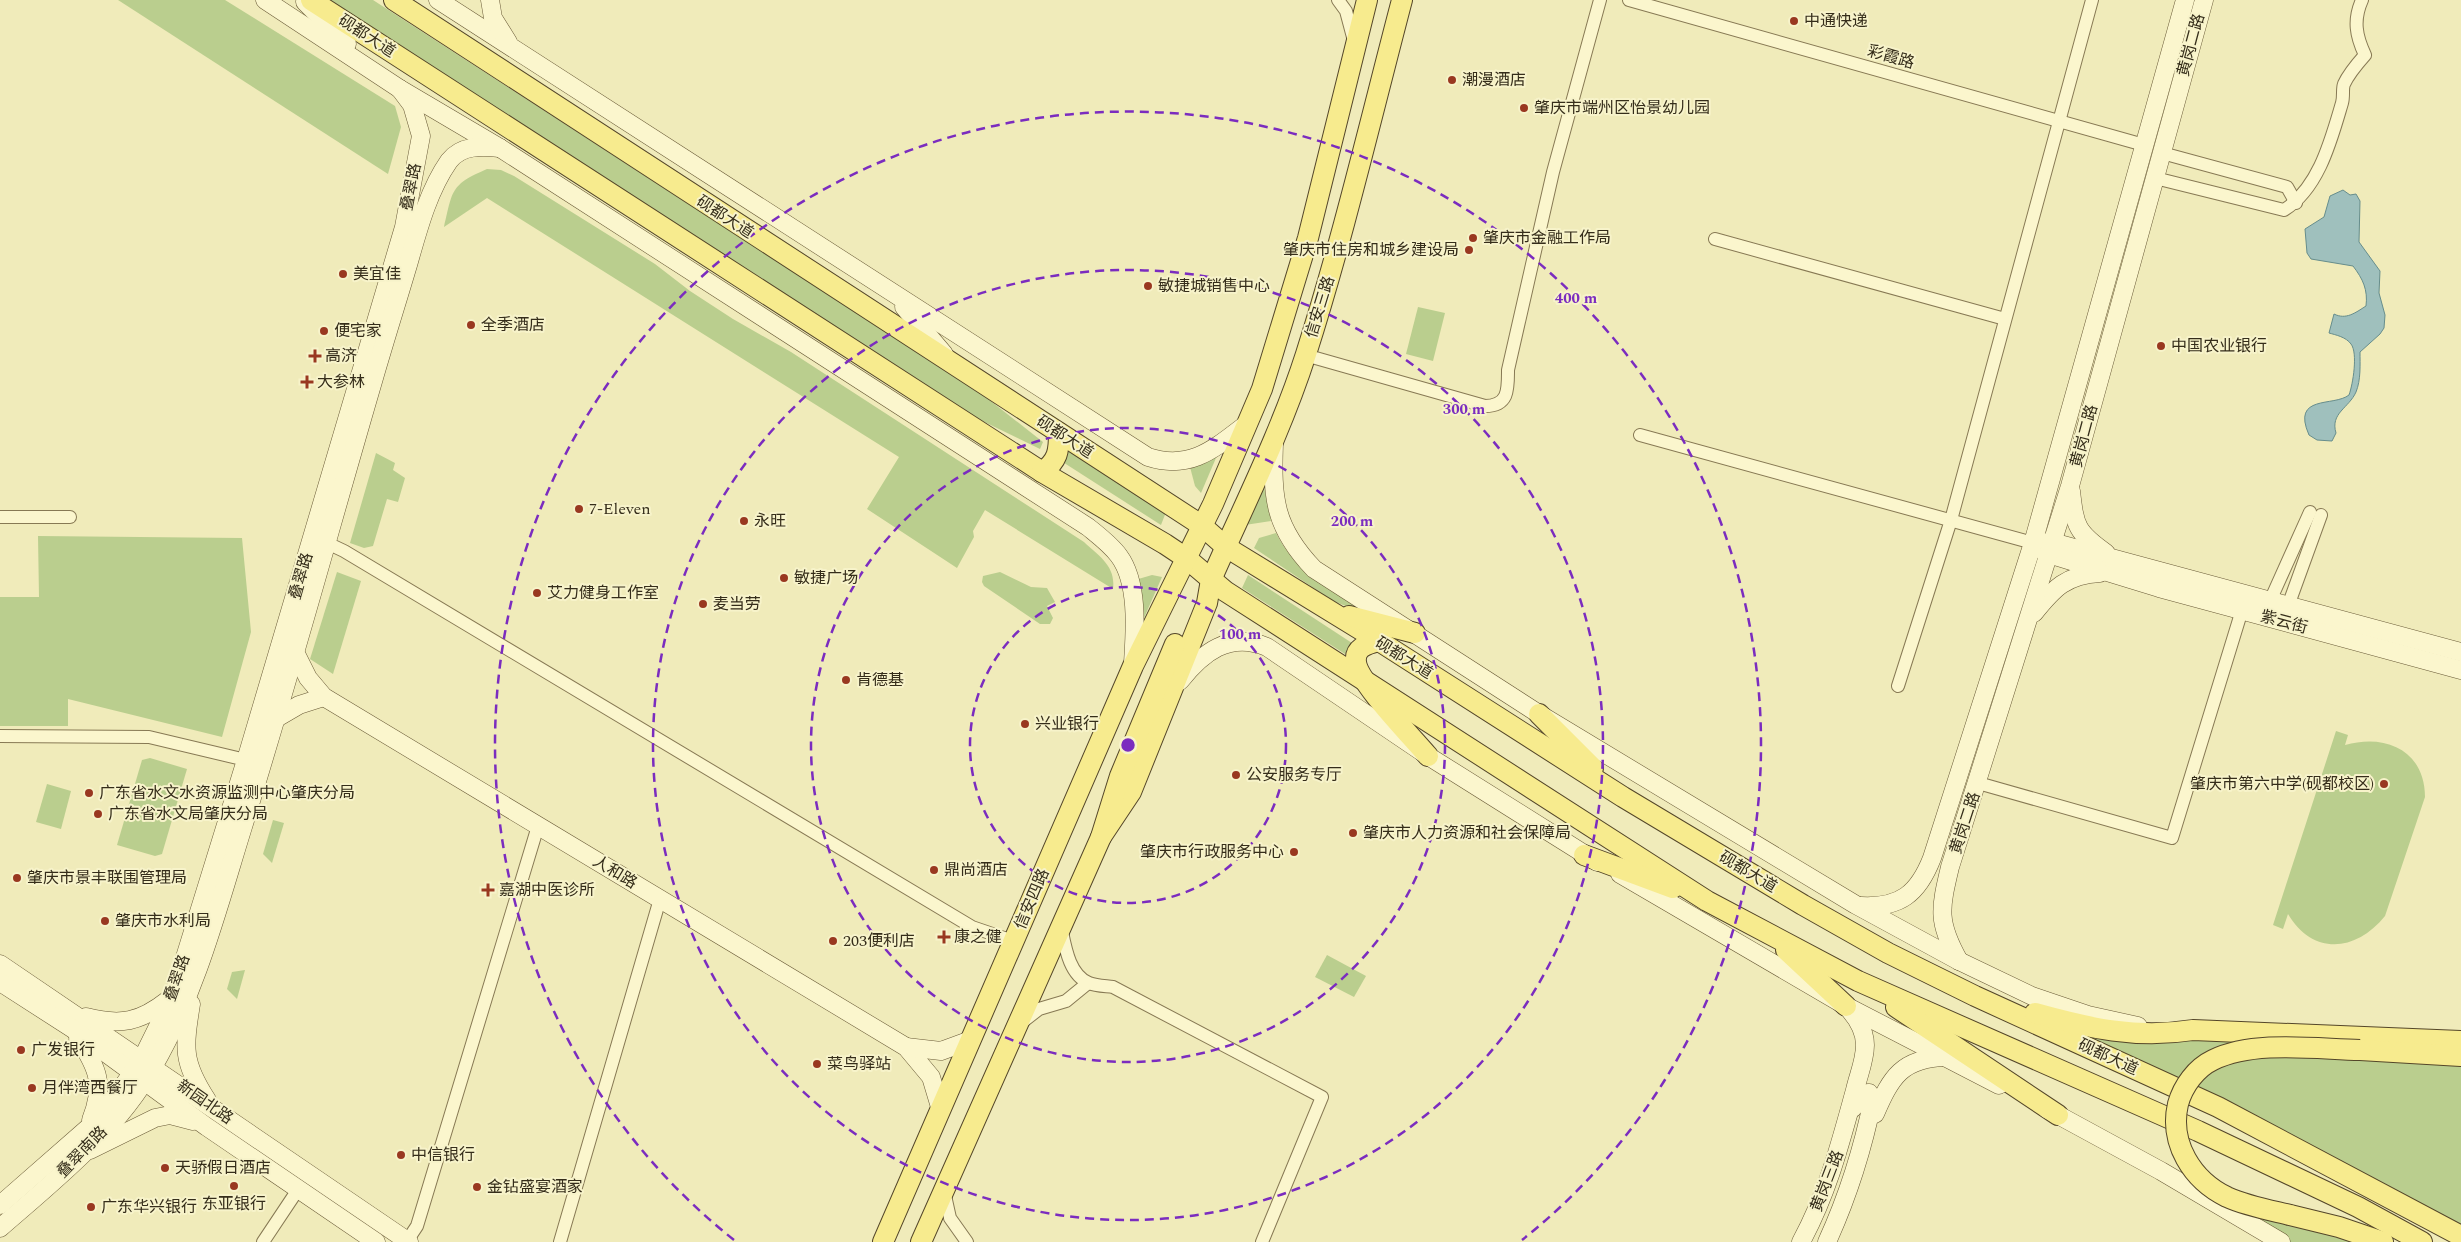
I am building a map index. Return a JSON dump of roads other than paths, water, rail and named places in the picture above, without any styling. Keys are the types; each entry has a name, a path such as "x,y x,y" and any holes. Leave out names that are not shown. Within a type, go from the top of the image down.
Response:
{"main road":[{"name":"砚都大道","path":"311,0 1042,472 1186,558 1211,580 1707,901 1858,980 2198,1131 2358,1207 2422,1242"},
{"name":"砚都大道","path":"394,0 1202,525 1226,547 1379,641 1624,797 1803,906 1888,953 1975,996 2218,1107 2461,1236"},
{"name":"信安三路","path":"1186,558 1216,499 1262,389 1308,238 1367,0"},
{"name":"信安三路","path":"1211,580 1274,440 1305,355 1330,274 1402,0"},
{"path":"1262,389 1289,400"},
{"path":"1042,472 1057,458 1059,433"},
{"name":"信安四路","path":"883,1242 1133,666 1186,558"},
{"path":"1101,838 1131,792 1207,603 1211,580"},
{"path":"921,1242 1101,838 1120,776 1147,708 1196,596 1211,580"},
{"path":"1326,610 1415,633"},
{"path":"1379,641 1363,646 1357,654 1356,662 1362,678 1428,756"},
{"path":"1120,696 1147,708"},
{"path":"1539,714 1624,797"},
{"path":"1584,855 1707,901"},
{"path":"1766,932 1846,1006"},
{"path":"1858,980 1939,1037 2058,1115"},
{"path":"1975,996 2091,1028 2132,1034 2164,1035 2193,1030 2363,1043 2461,1056"},
{"path":"2363,1043 2461,1029"},
{"path":"2383,1242 2339,1227 2248,1205 2226,1196 2194,1172 2179,1144 2176,1128 2180,1095 2199,1070 2212,1060 2249,1049 2363,1043 2461,1041"}],"street":[{"name":"砚都大道","path":"265,0 372,69 400,90 500,148 835,366 1060,509 1105,540 1121,558 1134,605 1133,666"},
{"path":"303,0 372,69"},
{"name":"砚都大道","path":"438,0 1148,456 1163,462 1185,461 1208,453 1248,423"},
{"path":"490,0 493,18 512,48"},
{"path":"1338,0 1346,10 1356,47"},
{"path":"1305,355 1485,406 1494,406 1504,398 1508,391 1508,370 1553,172 1600,0"},
{"name":"彩霞路","path":"1629,0 2144,145"},
{"path":"1675,13 1678,0"},
{"path":"1898,686 1952,520 2092,0"},
{"name":"黄岗二路","path":"1856,905 1883,907 1903,899 1916,889 1932,858 2033,543 2185,0"},
{"name":"黄岗二路","path":"1959,961 1946,938 1942,918 1942,902 1950,867 2070,486 2204,0"},
{"path":"2155,178 2284,210 2296,202 2319,169 2341,106 2343,86 2353,67 2365,55 2356,28 2356,12 2362,0"},
{"path":"557,78 616,146"},
{"name":"叠翠路","path":"143,1070 193,986 196,950 246,760 404,227 421,136 412,105 400,90"},
{"name":"叠翠路","path":"143,1070 172,996 196,950 276,719 385,340 430,199 448,163 455,155 471,148 485,146 500,148"},
{"path":"2162,152 2287,187 2296,202"},
{"path":"411,186 418,182 426,183 431,189 430,199"},
{"path":"1715,239 2005,319"},
{"path":"891,292 952,364"},
{"path":"835,366 928,398"},
{"path":"2075,392 2094,398"},
{"path":"980,432 1060,509"},
{"path":"1640,435 2033,543"},
{"path":"1274,440 1273,486 1276,506 1283,526 1300,554 1314,569 1539,714 1856,905 1959,961 2032,996 2088,1015 2138,1026 2193,1030"},
{"path":"2026,622 2051,592 2064,582 2111,566 2078,530 2074,519 2070,486"},
{"path":"2270,601 2315,513 2288,606"},
{"path":"0,517 70,517"},
{"path":"327,543 344,551 972,927 1014,941"},
{"name":"紫云街","path":"2033,543 2162,580 2270,601 2461,652"},
{"name":"紫云街","path":"2162,580 2242,610 2461,670"},
{"path":"1978,783 2172,838 2242,610"},
{"path":"1172,690 1196,660 1208,652 1231,643 1259,643 1428,756 1584,855 1846,1006 2058,1115 2161,1171 2272,1239"},
{"name":"人和路","path":"295,652 308,678 324,697 906,1047"},
{"path":"276,719 299,705 324,697"},
{"path":"0,736 149,737 246,760"},
{"path":"408,1242 417,1226 538,826"},
{"path":"1932,858 1939,868 1950,867"},
{"path":"560,1242 660,899"},
{"path":"1061,925 1066,949 1075,973 1088,983 1113,987 1322,1096 1262,1242"},
{"name":"新园北路","path":"0,964 42,1002"},
{"name":"新园北路","path":"0,982 42,1002 73,1021 143,1070 214,1109 408,1242"},
{"path":"1015,1028 1039,1009 1066,1001 1088,983"},
{"path":"193,986 185,1043 187,1062 192,1077 214,1109"},
{"path":"88,1128 97,1105 100,1081 94,1064 73,1021 110,1022 133,1020 145,1016 172,996"},
{"name":"黄岗三路","path":"1801,1242 1839,1155 1865,1045 1860,1024 1846,1006"},
{"path":"906,1047 941,1051 970,1040"},
{"path":"906,1047 931,1077 940,1107"},
{"path":"1866,1132 1885,1092 1897,1073 1920,1060 1946,1057"},
{"name":"新园北路","path":"143,1070 207,1127 376,1242"},
{"name":"叠翠南路","path":"0,1205 80,1146 88,1128 143,1070"},
{"name":"叠翠南路","path":"0,1228 80,1146 143,1070"},
{"path":"1848,1117 1861,1094 1869,1093 1873,1099 1866,1132"},
{"path":"80,1146 155,1118 170,1115 207,1127"},
{"path":"234,1145 245,1130"},
{"name":"黄岗三路","path":"1827,1242 1845,1202 1866,1132"},
{"path":"263,1242 299,1188"},
{"path":"944,1191 950,1218 967,1242"}],"water":[{"path":"2343,190 2350,195 2356,194 2360,201 2359,242 2380,271 2379,293 2385,315 2384,328 2360,352 2358,387 2353,398 2338,415 2335,426 2336,433 2332,441 2317,440 2309,435 2305,422 2306,413 2310,407 2317,404 2349,395 2352,384 2353,348 2344,338 2329,333 2334,314 2346,316 2366,306 2364,285 2360,275 2353,266 2311,259 2307,253 2305,229 2324,217 2330,196"}],"place":[{"name":"中通快递","path":"1794,21"},
{"name":"潮漫酒店","path":"1452,80"},
{"name":"肇庆市端州区怡景幼儿园","path":"1524,108"},
{"name":"肇庆市金融工作局","path":"1473,238"},
{"name":"肇庆市住房和城乡建设局","path":"1469,250"},
{"name":"美宜佳","path":"343,274"},
{"name":"敏捷城销售中心","path":"1148,286"},
{"name":"全季酒店","path":"471,325"},
{"name":"便宅家","path":"324,331"},
{"name":"中国农业银行","path":"2161,346"},
{"name":"高济","path":"315,356"},
{"name":"大参林","path":"307,382"},
{"name":"7-Eleven","path":"579,509"},
{"name":"永旺","path":"744,521"},
{"name":"敏捷广场","path":"784,578"},
{"name":"艾力健身工作室","path":"537,593"},
{"name":"麦当劳","path":"703,604"},
{"name":"肯德基","path":"846,680"},
{"name":"兴业银行","path":"1025,724"},
{"name":"公安服务专厅","path":"1236,775"},
{"name":"肇庆市第六中学(砚都校区)","path":"2384,784"},
{"name":"广东省水文水资源监测中心肇庆分局","path":"89,793"},
{"name":"广东省水文局肇庆分局","path":"98,814"},
{"name":"肇庆市人力资源和社会保障局","path":"1353,833"},
{"name":"肇庆市行政服务中心","path":"1294,852"},
{"name":"鼎尚酒店","path":"934,870"},
{"name":"肇庆市景丰联围管理局","path":"17,878"},
{"name":"嘉湖中医诊所","path":"488,890"},
{"name":"肇庆市水利局","path":"105,921"},
{"name":"康之健","path":"944,937"},
{"name":"203便利店","path":"833,941"},
{"name":"广发银行","path":"21,1050"},
{"name":"菜鸟驿站","path":"817,1064"},
{"name":"月伴湾西餐厅","path":"32,1088"},
{"name":"中信银行","path":"401,1155"},
{"name":"天骄假日酒店","path":"165,1168"},
{"name":"东亚银行","path":"234,1186"},
{"name":"金钻盛宴酒家","path":"477,1187"},
{"name":"广东华兴银行","path":"91,1207"}]}
